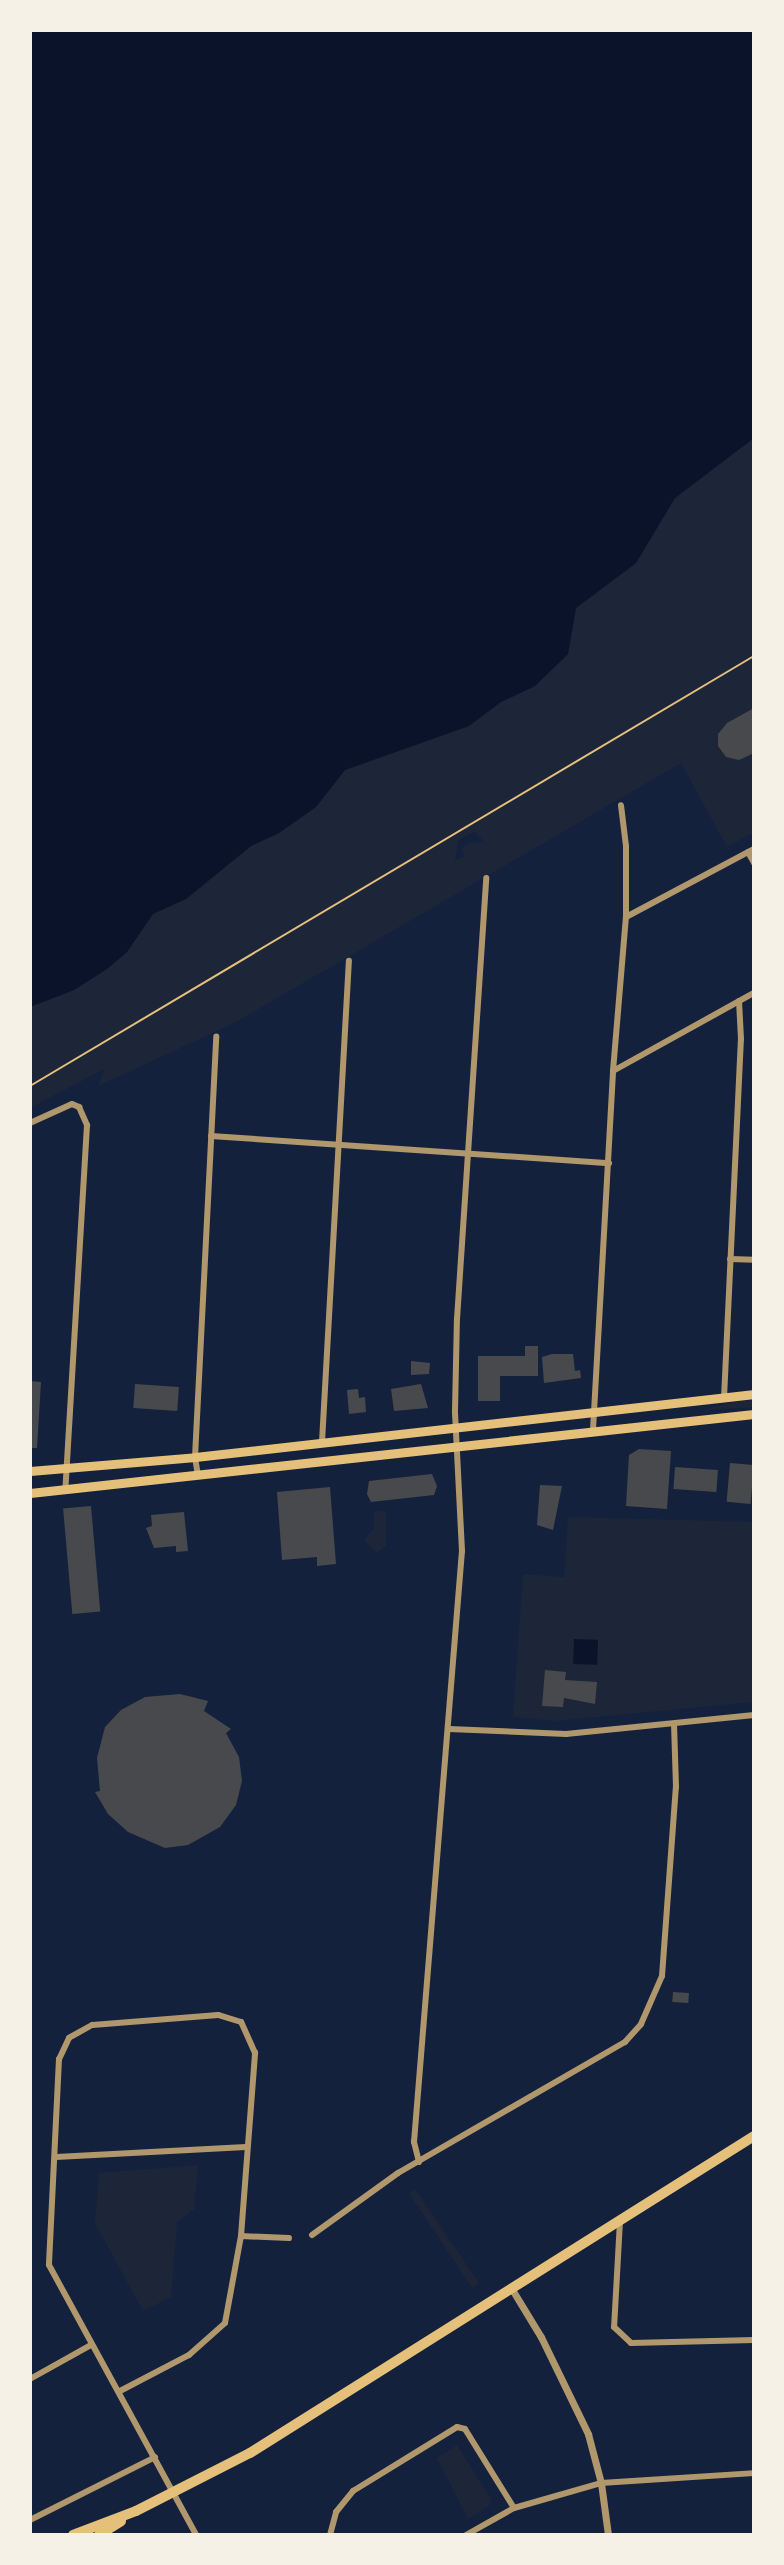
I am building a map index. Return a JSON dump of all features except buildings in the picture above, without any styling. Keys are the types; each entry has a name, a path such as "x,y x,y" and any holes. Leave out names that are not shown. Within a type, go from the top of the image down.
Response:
{"main road":[{"path":"30,1471 195,1457 754,1394"},
{"path":"30,1493 460,1449 593,1430 754,1414"},
{"path":"73,2535 136,2511 285,2433 754,2136"},
{"path":"99,2535 136,2511"}],"street":[{"path":"593,1430 613,1071 626,917 626,846 621,805"},
{"path":"626,917 751,851 754,863"},
{"path":"419,2162 414,2142 462,1551 460,1449 457,1427 457,1319 486,878"},
{"path":"322,1442 349,961"},
{"path":"613,1071 754,993"},
{"path":"724,1398 741,1039 739,1001"},
{"path":"198,1477 195,1457 216,1037"},
{"path":"30,1123 72,1104 86,1116 65,1490"},
{"path":"211,1136 609,1163"},
{"path":"730,1259 754,1261"},
{"path":"449,1729 527,1735 754,1716"},
{"path":"312,2235 419,2162 625,2042 641,2024 662,1976 676,1787 674,1724"},
{"path":"120,2391 189,2355 225,2323 241,2236 255,2053 241,2022 218,2015 87,2027 69,2038 59,2059 49,2265 91,2345 120,2391 175,2492 196,2535"},
{"path":"56,2157 246,2147"},
{"path":"620,2221 614,2328 631,2343 754,2340"},
{"path":"241,2236 289,2238"},
{"path":"513,2291 572,2399 601,2483 608,2535"},
{"path":"30,2379 91,2345"},
{"path":"330,2535 336,2512 353,2491 457,2427 465,2429 514,2508"},
{"path":"30,2520 155,2457"},
{"path":"466,2535 514,2508 601,2483 754,2473"}],"path":[{"path":"30,1086 754,656"}],"shaded area":[{"path":"30,30 754,30 754,438 675,498 636,563 576,608 568,654 535,686 501,702 469,726 345,770 316,807 279,833 251,846 186,899 153,914 127,952 107,969 74,990 30,1007"},
{"path":"754,438 754,832 727,847 681,763 236,1022 98,1086 104,1069 30,1108 30,1007 74,990 107,969 127,952 153,914 186,899 251,846 279,833 316,807 345,770 469,726 501,702 535,686 568,654 576,608 636,563 675,498","holes":["474,831 485,843 471,842 462,848 464,856 455,861 458,841"]},
{"path":"754,1400 754,1407 701,1410 732,1403"},
{"path":"374,1511 386,1511 386,1546 376,1553 364,1540 374,1528"},
{"path":"568,1517 754,1522 754,1702 554,1721 513,1717 523,1574 564,1577"},
{"path":"574,1639 598,1640 597,1665 573,1664"},
{"path":"198,2165 194,2209 177,2222 171,2297 143,2311 95,2223 99,2173"},
{"path":"415,2189 479,2283 472,2288 409,2193"},
{"path":"457,2445 491,2499 489,2506 468,2519 437,2458"}]}
